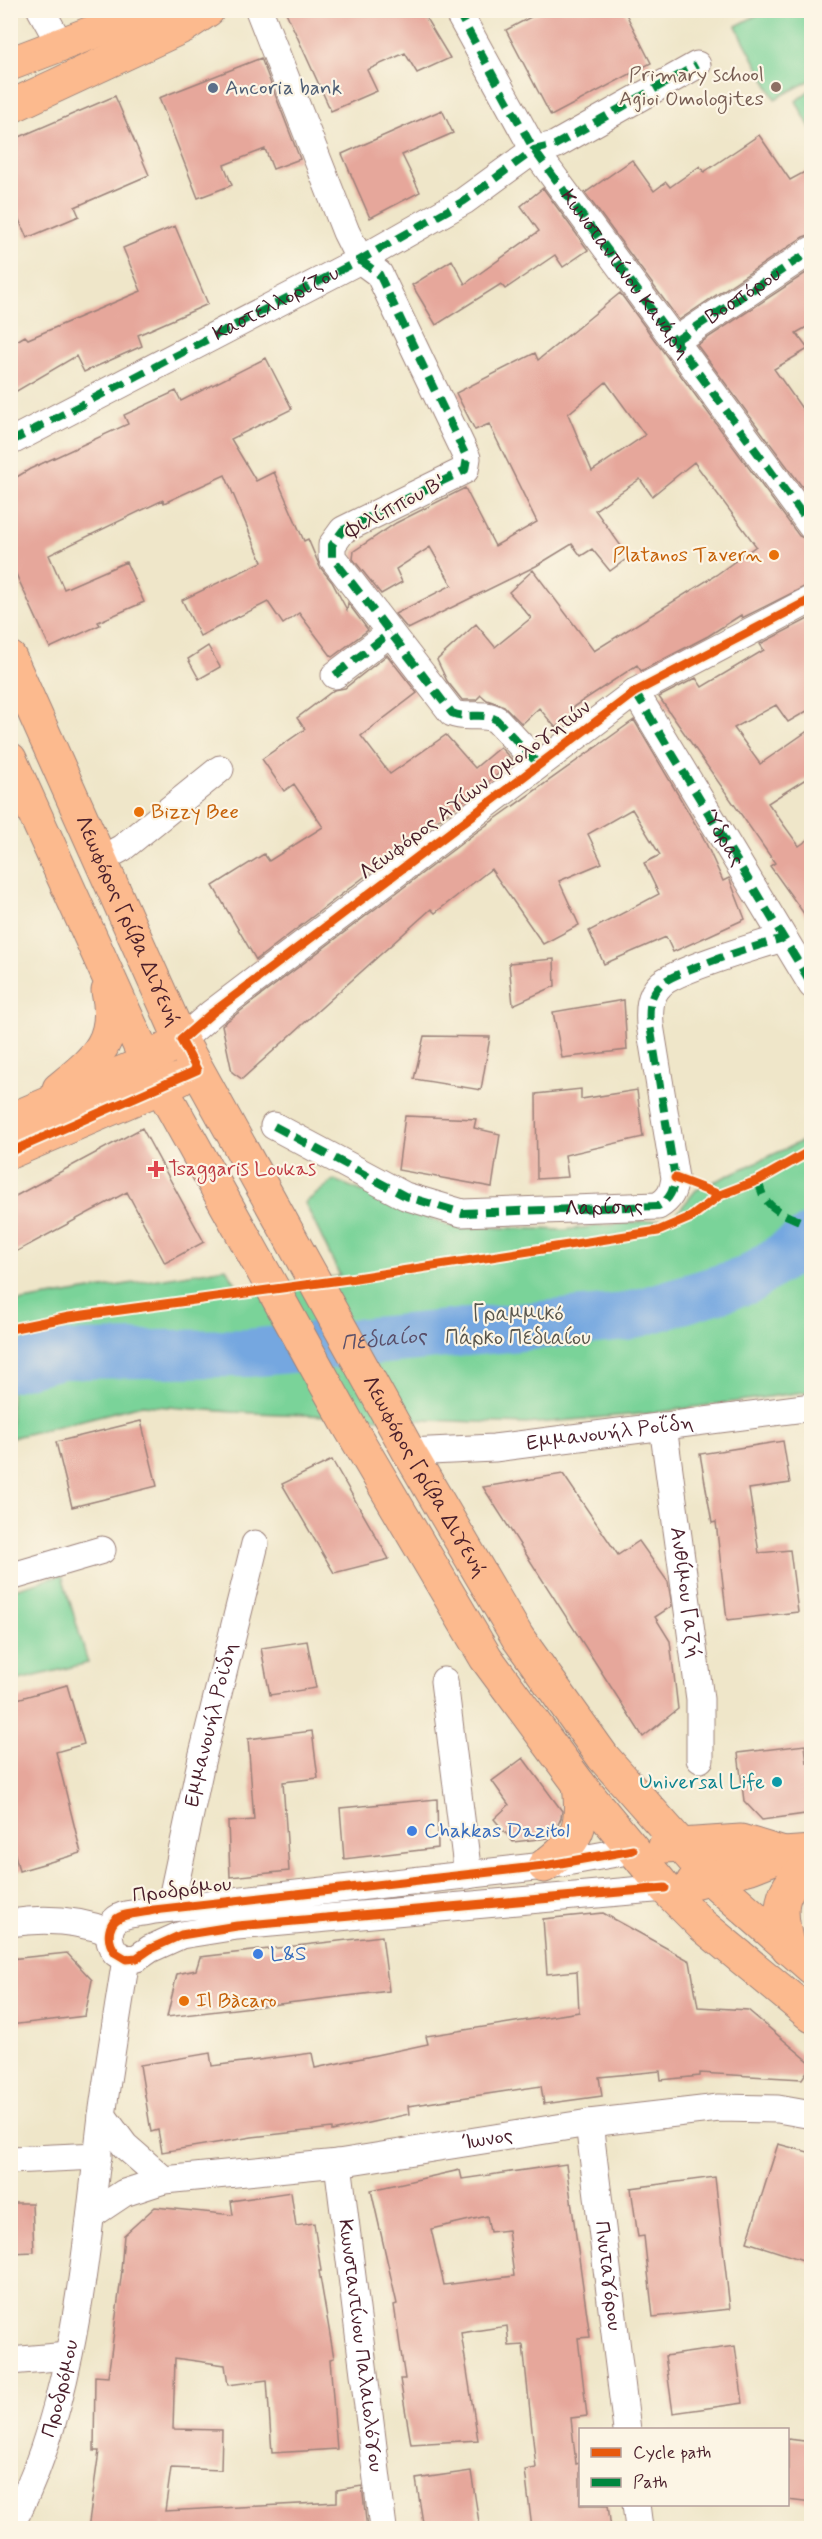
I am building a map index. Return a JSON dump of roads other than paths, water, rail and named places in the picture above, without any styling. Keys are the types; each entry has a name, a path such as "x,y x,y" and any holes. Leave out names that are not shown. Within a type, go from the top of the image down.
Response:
{"main road":[{"path":"10,64 152,10"},
{"path":"10,107 184,26 208,10"},
{"name":"Λεωφόρος Γρίβα Διγενή","path":"10,658 181,1040 409,1452 518,1638 603,1757 710,1878 800,1958"},
{"name":"Λεωφόρος Γρίβα Διγενή","path":"10,759 154,1075 348,1424 486,1658 579,1784 665,1888 702,1925 812,2016"},
{"path":"22,1115 85,1067 99,1053 109,1036 112,1017 103,966"},
{"path":"10,1152 154,1075 181,1040"},
{"path":"22,1115 154,1075 197,1070"},
{"path":"544,1866 566,1850 575,1837 582,1809 579,1784"},
{"name":"Προδρόμου","path":"633,1850 680,1844 741,1841 802,1856"},
{"path":"800,1958 781,1917 782,1901 799,1873 802,1856"},
{"name":"Προδρόμου","path":"665,1888 802,1856"}],"street":[{"path":"41,10 60,44"},
{"path":"259,10 336,207 360,260"},
{"name":"Κωνσταντίνου Κανάρη","path":"457,10 534,150 812,527"},
{"name":"Καστελλορίζου","path":"10,442 360,260 464,201 534,150 555,145 697,65"},
{"name":"Βοσπόρου","path":"675,341 812,250"},
{"name":"Φιλίππου Β'","path":"360,260 379,274 467,459 465,470 343,530 332,545 332,557 452,713 469,717 489,715 497,720 538,764"},
{"name":"Λεωφόρος Αγίων Ομολογητών","path":"181,1040 212,1013 635,692 812,599"},
{"path":"335,675 390,633"},
{"name":"Ύδρας","path":"635,692 812,985"},
{"path":"100,860 122,848 220,769"},
{"name":"Λαρίσης","path":"274,1126 405,1196 462,1213 658,1206 668,1200 674,1190 675,1178 650,1024 649,1013 653,994 669,978 783,938"},
{"name":"Εμμανουήλ Ροΐδη","path":"409,1452 494,1448 812,1407"},
{"name":"Ανθίμου Γαζή","path":"663,1426 700,1699 700,1759"},
{"name":"Εμμανουήλ Ροϊδη","path":"170,1908 201,1762 255,1544"},
{"path":"10,1577 102,1550"},
{"path":"444,1681 468,1875"},
{"name":"Προδρόμου","path":"109,1932 119,1917 170,1908 544,1866 633,1850"},
{"name":"Προδρόμου","path":"138,1954 181,1935 237,1926 665,1888"},
{"name":"Προδρόμου","path":"10,2526 40,2465 68,2355 91,2215 102,2115 138,1954 154,1937 151,1925 136,1914"},
{"path":"13,1920 46,1920 90,1925 109,1932 112,1949 138,1954"},
{"name":"Ίωνος","path":"91,2215 124,2193 164,2180 338,2163 589,2122 719,2108 778,2109 812,2115"},
{"path":"102,2115 125,2146 164,2180"},
{"name":"Πνυταγόρου","path":"589,2122 627,2428"},
{"path":"10,2160 98,2156"},
{"name":"Κωνσταντίνου Παλαιολόγου","path":"338,2163 383,2529"},
{"path":"10,2361 68,2355"},
{"path":"636,2506 639,2529"}],"waterway":[{"name":"Πεδιαίος","path":"10,1368 60,1355 248,1353 626,1317 748,1280 812,1237"}],"place":[{"name":"Primary school Agioi Omologites","path":"776,87"},
{"name":"Ancoria bank","path":"213,88"},
{"name":"Platanos Tavern","path":"774,555"},
{"name":"Bizzy Bee","path":"139,812"},
{"name":"Tsaggaris Loukas","path":"156,1169"},
{"name":"Universal Life","path":"777,1782"},
{"name":"Chakkas Dazitol","path":"412,1831"},
{"name":"L&S","path":"258,1954"},
{"name":"Il Bàcaro","path":"184,2001"}],"park label":[{"name":"Γραμμικό Πάρκο Πεδιαίου","path":"518,1326"}]}
